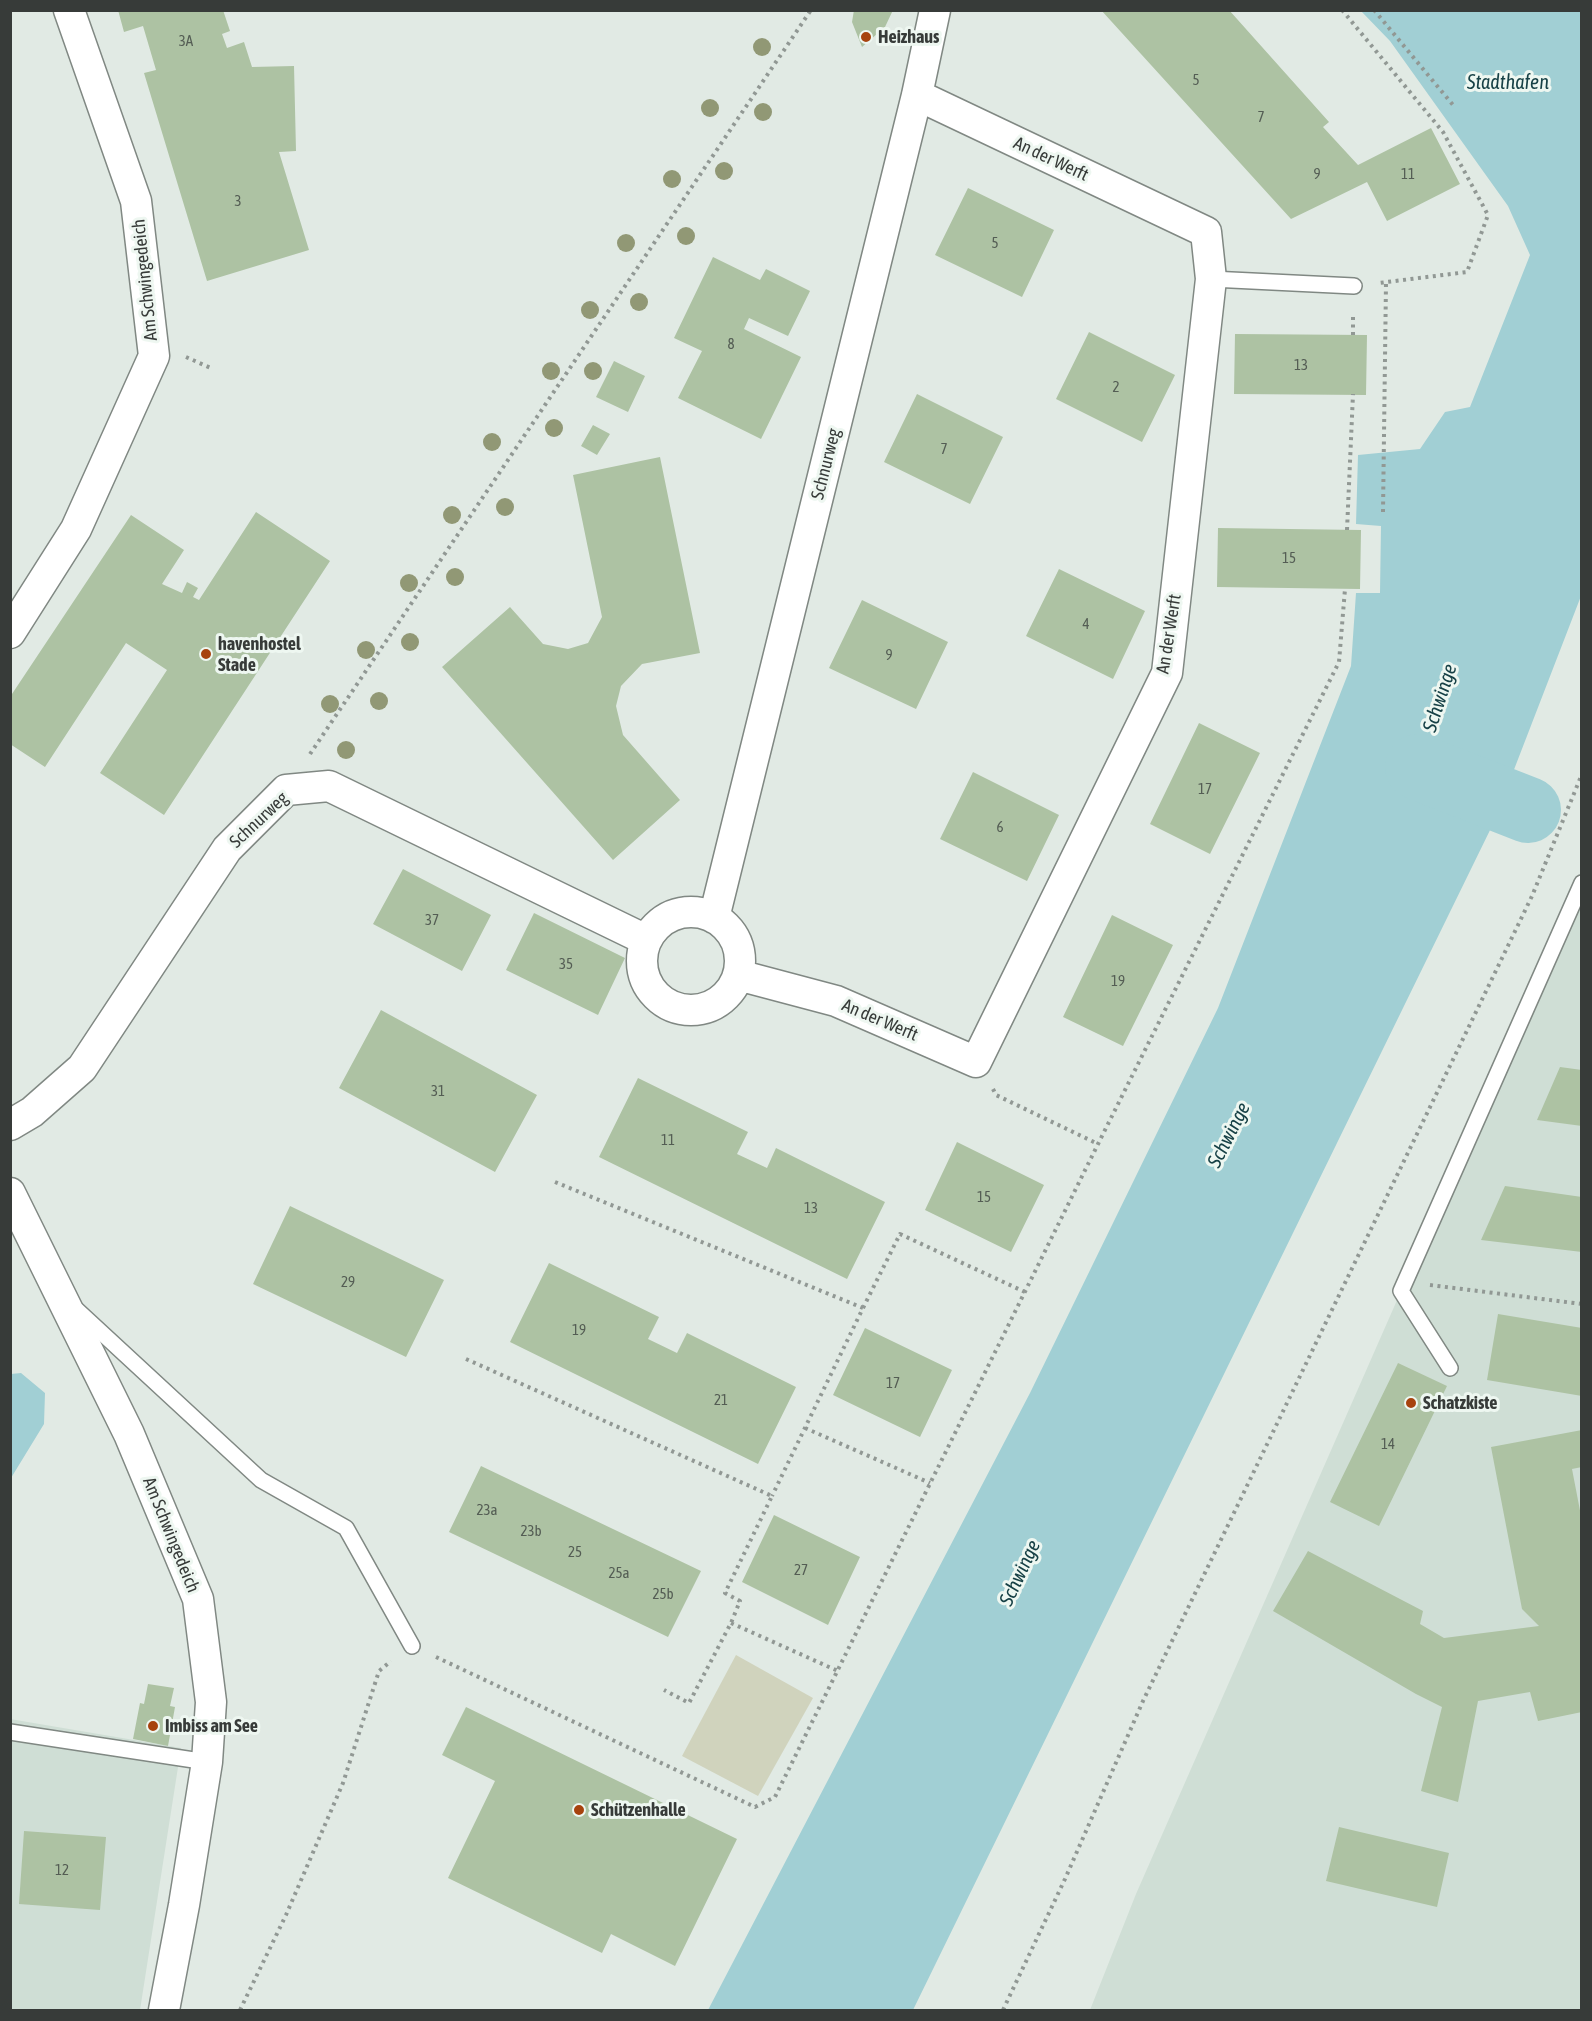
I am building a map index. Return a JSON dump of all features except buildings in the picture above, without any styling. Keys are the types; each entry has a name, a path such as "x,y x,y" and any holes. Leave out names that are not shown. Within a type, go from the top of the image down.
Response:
{"street":[{"name":"Am Schwingedeich","path":"10,633 76,529 154,356 136,201 69,10"},
{"name":"Schnurweg","path":"714,918 917,95 935,10"},
{"name":"An der Werft","path":"738,975 836,1001 976,1062 1167,673 1211,279 1206,232 917,95"},
{"name":"Schnurweg","path":"10,1125 32,1112 82,1068 227,849 286,790 329,786 646,940"},
{"path":"683,912 699,912 714,918 727,928 736,942 740,958 738,975 731,989 721,1000 707,1008 692,1010 676,1008 663,1002 645,980 641,966 646,940 655,927 668,917 683,912"},
{"name":"Am Schwingedeich","path":"10,1193 129,1434 198,1599 211,1702 207,1762 164,2010"}],"lane":[{"path":"1211,279 1354,286"},
{"path":"1450,1368 1401,1291 1581,883"},
{"path":"59,1294 261,1480 346,1528 412,1646"},
{"path":"10,1732 207,1762"}],"path":[{"path":"286,790 811,10"},
{"path":"1342,10 1443,132 1488,215 1467,272 1354,286"},
{"path":"1374,10 1453,105"},
{"path":"1383,512 1386,282"},
{"path":"1347,530 1353,394"},
{"path":"240,2010 286,1915 343,1783 379,1671 412,1646 755,1807 775,1797 1339,662 1345,589"},
{"path":"1004,2010 1065,1879 1143,1701 1532,896 1581,774"},
{"path":"976,1062 996,1095 1098,1144"},
{"path":"555,1182 863,1308"},
{"path":"664,1690 689,1703 731,1623 740,1601 725,1593 900,1234 1025,1292"},
{"path":"1405,1282 1581,1304"},
{"path":"466,1359 772,1496"},
{"path":"805,1428 930,1483"},
{"path":"731,1623 838,1671"}],"shaded area":[{"path":"1581,905 1581,2010 1090,2010 1136,1894 1405,1282"},
{"path":"10,1719 181,1748 140,2010 11,2010"}],"green space":[{"path":"736,1655 813,1698 758,1796 682,1756"}],"water":[{"path":"1361,11 1581,11 1581,596 1493,824 913,2010 708,2010 1030,1393 1218,1008 1351,666 1356,593 1380,593 1381,526 1356,524 1358,455 1420,449 1445,412 1470,407 1530,255 1508,206 1390,41"},
{"path":"21,1373 45,1393 44,1424 11,1478 11,1374"}],"waterway":[{"path":"1418,767 1528,810"}],"place":[{"name":"Heizhaus","path":"866,37"},
{"name":"havenhostel Stade","path":"206,654"},
{"name":"Schatzkiste","path":"1411,1403"},
{"name":"Imbiss am See","path":"153,1726"},
{"name":"Schützenhalle","path":"579,1810"}],"water label":[{"name":"Stadthafen","path":"1508,83"},
{"name":"Schwinge","path":"1440,698"},
{"name":"Schwinge","path":"1229,1135"},
{"name":"Schwinge","path":"1020,1573"}]}
